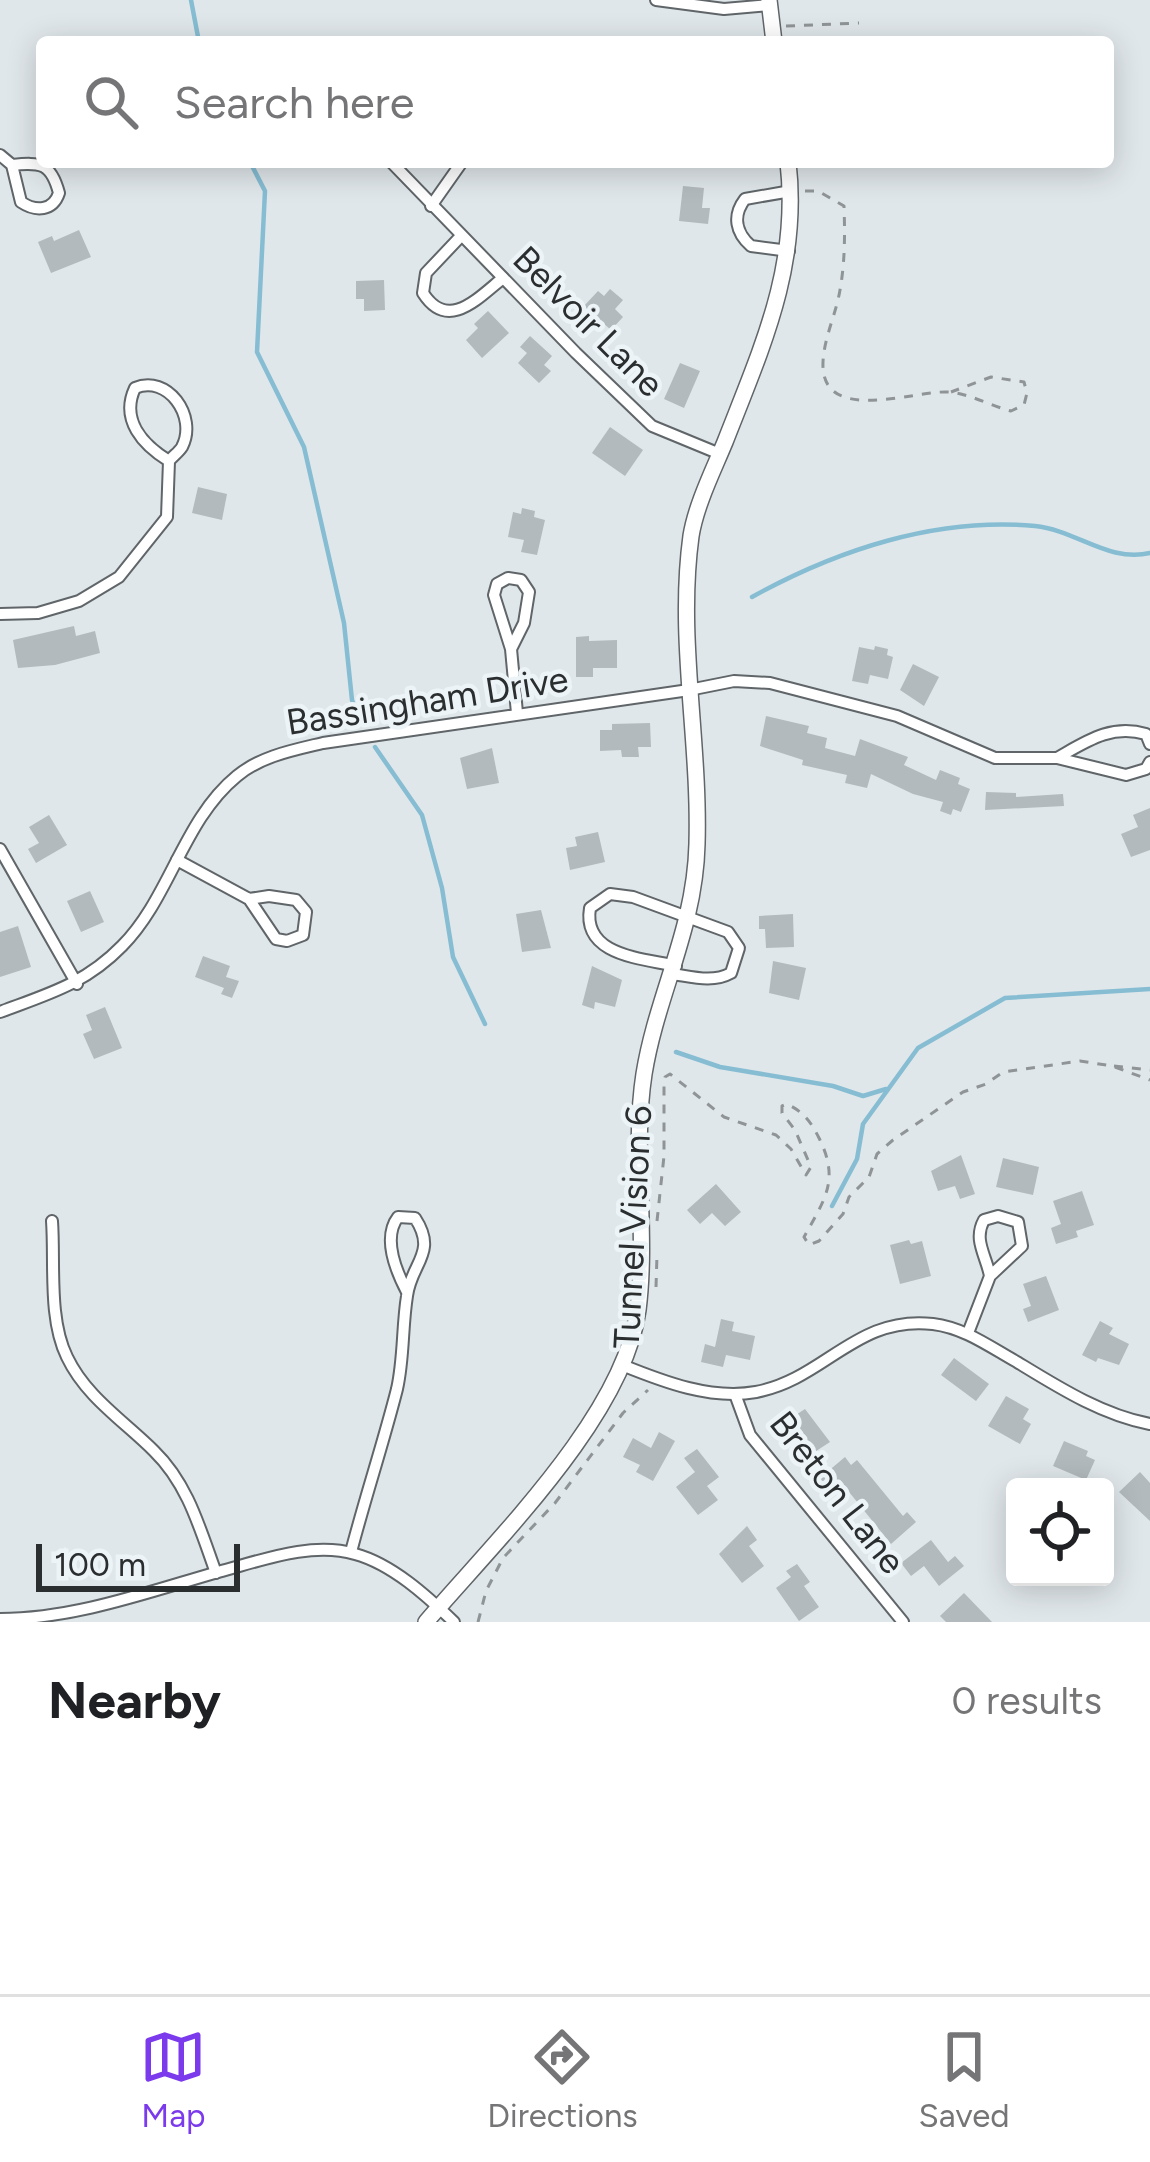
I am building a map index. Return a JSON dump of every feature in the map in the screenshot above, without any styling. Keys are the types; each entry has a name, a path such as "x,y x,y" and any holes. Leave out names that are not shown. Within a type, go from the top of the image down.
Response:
{"main road":[{"path":"769,3 773,34"},
{"path":"426,1622 574,1444 606,1398 633,1334 639,1289 641,1095 655,1026 689,916 697,848 686,596 692,530 774,319 789,251 789,168"}],"street":[{"path":"656,0 724,9 769,3"},
{"path":"0,155 12,165 21,202 30,208 47,208 56,202 59,193 48,168"},
{"path":"12,165 36,162"},
{"name":"Belvoir Lane","path":"396,168 652,426 720,454"},
{"path":"431,206 458,168"},
{"path":"789,251 751,246 737,230 737,218 739,207 754,195 791,191"},
{"path":"461,236 426,273 423,293 429,302 449,313 464,310 503,278"},
{"path":"0,614 38,614 99,592 119,577 167,517 169,461 183,446 185,428 176,398 161,385 145,384 135,388 129,401 132,419 150,449 169,461"},
{"path":"511,649 524,623 529,592 521,580 508,578 497,584 494,595 511,649 518,713"},
{"name":"Bassingham Drive","path":"0,1012 77,984 126,942 155,903 205,814 235,777 276,755 372,733 734,680 770,683 897,716 994,758 1057,758"},
{"path":"1057,758 1100,734 1126,728 1146,734 1150,744"},
{"path":"1057,758 1126,775 1146,770 1150,762"},
{"path":"0,849 77,984"},
{"path":"177,860 249,899 276,939 303,935 306,912 296,900 249,899"},
{"path":"610,894 633,897 728,932 739,948 731,973 713,979 675,970 600,944 589,926 588,912 610,894"},
{"path":"351,1552 397,1388 407,1292 425,1252 425,1233 415,1218 398,1217 389,1236 398,1276 407,1292"},
{"path":"968,1334 990,1276 1022,1246 1018,1222 1008,1217 984,1220 980,1228 990,1276"},
{"path":"52,1221 57,1318 66,1355 86,1388 180,1482 216,1573"},
{"path":"622,1365 694,1389 735,1394 778,1386 885,1326 939,1325 968,1334 1094,1406 1150,1424"},
{"name":"Breton Lane","path":"735,1394 750,1435 903,1622"},
{"path":"0,1619 70,1612 273,1557 316,1551 351,1552 396,1574 454,1622"}],"path":[{"path":"773,34 860,23"},
{"path":"791,191 818,191 844,206 840,291 823,365 826,381 848,399 883,401 951,392 991,377 1024,382 1027,393 1024,405 1011,412 951,392"},
{"name":"Tunnel Vision 6","path":"655,1235 664,1156 664,1084 670,1074 724,1117 776,1135 806,1175 811,1167 782,1106 787,1104 806,1115 826,1152 831,1173 824,1203 804,1237 809,1245 819,1241 843,1214 849,1197 869,1177 878,1154 963,1092 1003,1072 1080,1061 1150,1080"},
{"path":"1112,1066 1150,1070"},
{"name":"Tunnel Vision 6","path":"653,1298 656,1248"},
{"name":"Tunnel Vision 6","path":"478,1622 486,1591 503,1558 555,1503 623,1413 650,1386"}],"building":[{"path":"683,186 704,188 702,208 710,208 708,224 679,221"},
{"path":"79,230 91,257 51,273 38,242"},
{"path":"384,280 385,310 364,311 364,299 356,299 356,281"},
{"path":"610,289 623,300 615,309 623,317 611,330 584,306 598,291 604,296"},
{"path":"488,311 509,333 482,358 466,340"},
{"path":"530,336 552,356 544,365 551,371 539,383 518,363 527,353 520,347"},
{"path":"680,363 700,371 684,408 664,399"},
{"path":"610,427 643,450 625,476 592,453"},
{"path":"198,487 227,494 222,520 192,513"},
{"path":"522,508 545,520 537,555 521,552 524,540 508,537 513,512 521,514"},
{"path":"74,626 76,636 95,631 100,653 55,665 18,668 13,640"},
{"path":"589,636 589,641 617,640 617,668 593,668 593,677 576,677 576,637"},
{"path":"875,646 888,649 887,655 893,657 888,679 870,675 868,684 852,681 859,647 874,650"},
{"path":"913,664 939,677 924,706 900,690"},
{"path":"766,716 809,726 807,733 827,738 825,748 855,756 860,739 908,757 904,765 936,780 940,770 960,778 958,784 970,789 961,812 940,811 943,802 871,774 867,788 845,783 847,775 802,765 803,760 760,746"},
{"path":"650,723 651,747 638,747 639,757 622,757 621,750 600,751 600,730 612,730 612,724"},
{"path":"492,748 499,783 467,789 460,758"},
{"path":"986,792 1016,793 1016,797 1063,794 1064,806 985,810"},
{"path":"1150,808 1150,850 1131,857 1121,834 1138,827 1133,815"},
{"path":"49,815 67,845 36,863 28,849 39,843 29,827"},
{"path":"598,832 605,862 570,870 566,848 577,846 575,837"},
{"path":"90,891 104,922 81,932 67,901"},
{"path":"541,910 551,948 522,952 516,914"},
{"path":"793,914 794,947 766,948 759,916"},
{"path":"18,926 31,967 0,977 0,932"},
{"path":"203,956 230,966 226,977 239,981 232,998 221,994 224,988 195,977"},
{"path":"773,961 806,968 799,1000 769,993"},
{"path":"592,966 622,980 615,1007 595,1002 594,1009 582,1005"},
{"path":"105,1007 122,1048 94,1059 83,1034 92,1030 86,1015"},
{"path":"961,1155 975,1194 960,1199 955,1186 938,1191 931,1171"},
{"path":"1003,1158 1039,1167 1033,1195 996,1187"},
{"path":"716,1184 741,1212 725,1226 712,1213 700,1224 687,1210"},
{"path":"1082,1191 1094,1225 1056,1244 1051,1228 1061,1224 1053,1201"},
{"path":"909,1240 911,1244 922,1241 931,1276 900,1284 890,1245"},
{"path":"1046,1276 1059,1310 1028,1322 1023,1309 1031,1306 1023,1284"},
{"path":"721,1319 734,1322 732,1331 755,1336 750,1360 726,1355 723,1367 701,1362 705,1344 715,1347"},
{"path":"1100,1321 1113,1328 1109,1334 1129,1344 1119,1365 1082,1355"},
{"path":"954,1358 989,1384 976,1401 941,1375"},
{"path":"1006,1396 1029,1409 1023,1419 1031,1424 1020,1444 988,1426"},
{"path":"805,1409 830,1442 810,1455 798,1437 790,1443 779,1426"},
{"path":"659,1432 675,1441 653,1481 636,1472 640,1465 623,1457 633,1438 651,1448"},
{"path":"1064,1441 1088,1451 1086,1456 1095,1460 1087,1478 1053,1466"},
{"path":"697,1449 719,1477 707,1486 718,1500 698,1515 676,1487 695,1472 684,1458"},
{"path":"845,1457 851,1465 857,1460 903,1516 907,1512 916,1522 891,1544 841,1482 831,1491 820,1478"},
{"path":"1140,1472 1150,1483 1150,1521 1119,1492"},
{"path":"747,1526 757,1540 749,1546 764,1566 742,1583 719,1554"},
{"path":"931,1540 948,1562 955,1556 964,1566 939,1586 924,1566 911,1576 901,1563"},
{"path":"797,1564 810,1582 804,1586 819,1607 799,1621 776,1588 791,1577 786,1571"},
{"path":"964,1593 992,1622 946,1622 940,1616"}],"waterway":[{"path":"191,0 198,36"},
{"path":"253,168 265,191 257,352 304,447 344,623 352,700 360,722"},
{"path":"752,597 818,565 888,540 961,527 1035,526 1120,554 1150,553"},
{"path":"375,747 422,815 442,888 453,957 485,1024"},
{"path":"832,1206 857,1159 863,1124 918,1048 1005,998 1150,989"},
{"path":"676,1052 720,1067 833,1086 863,1096 886,1089"}]}
